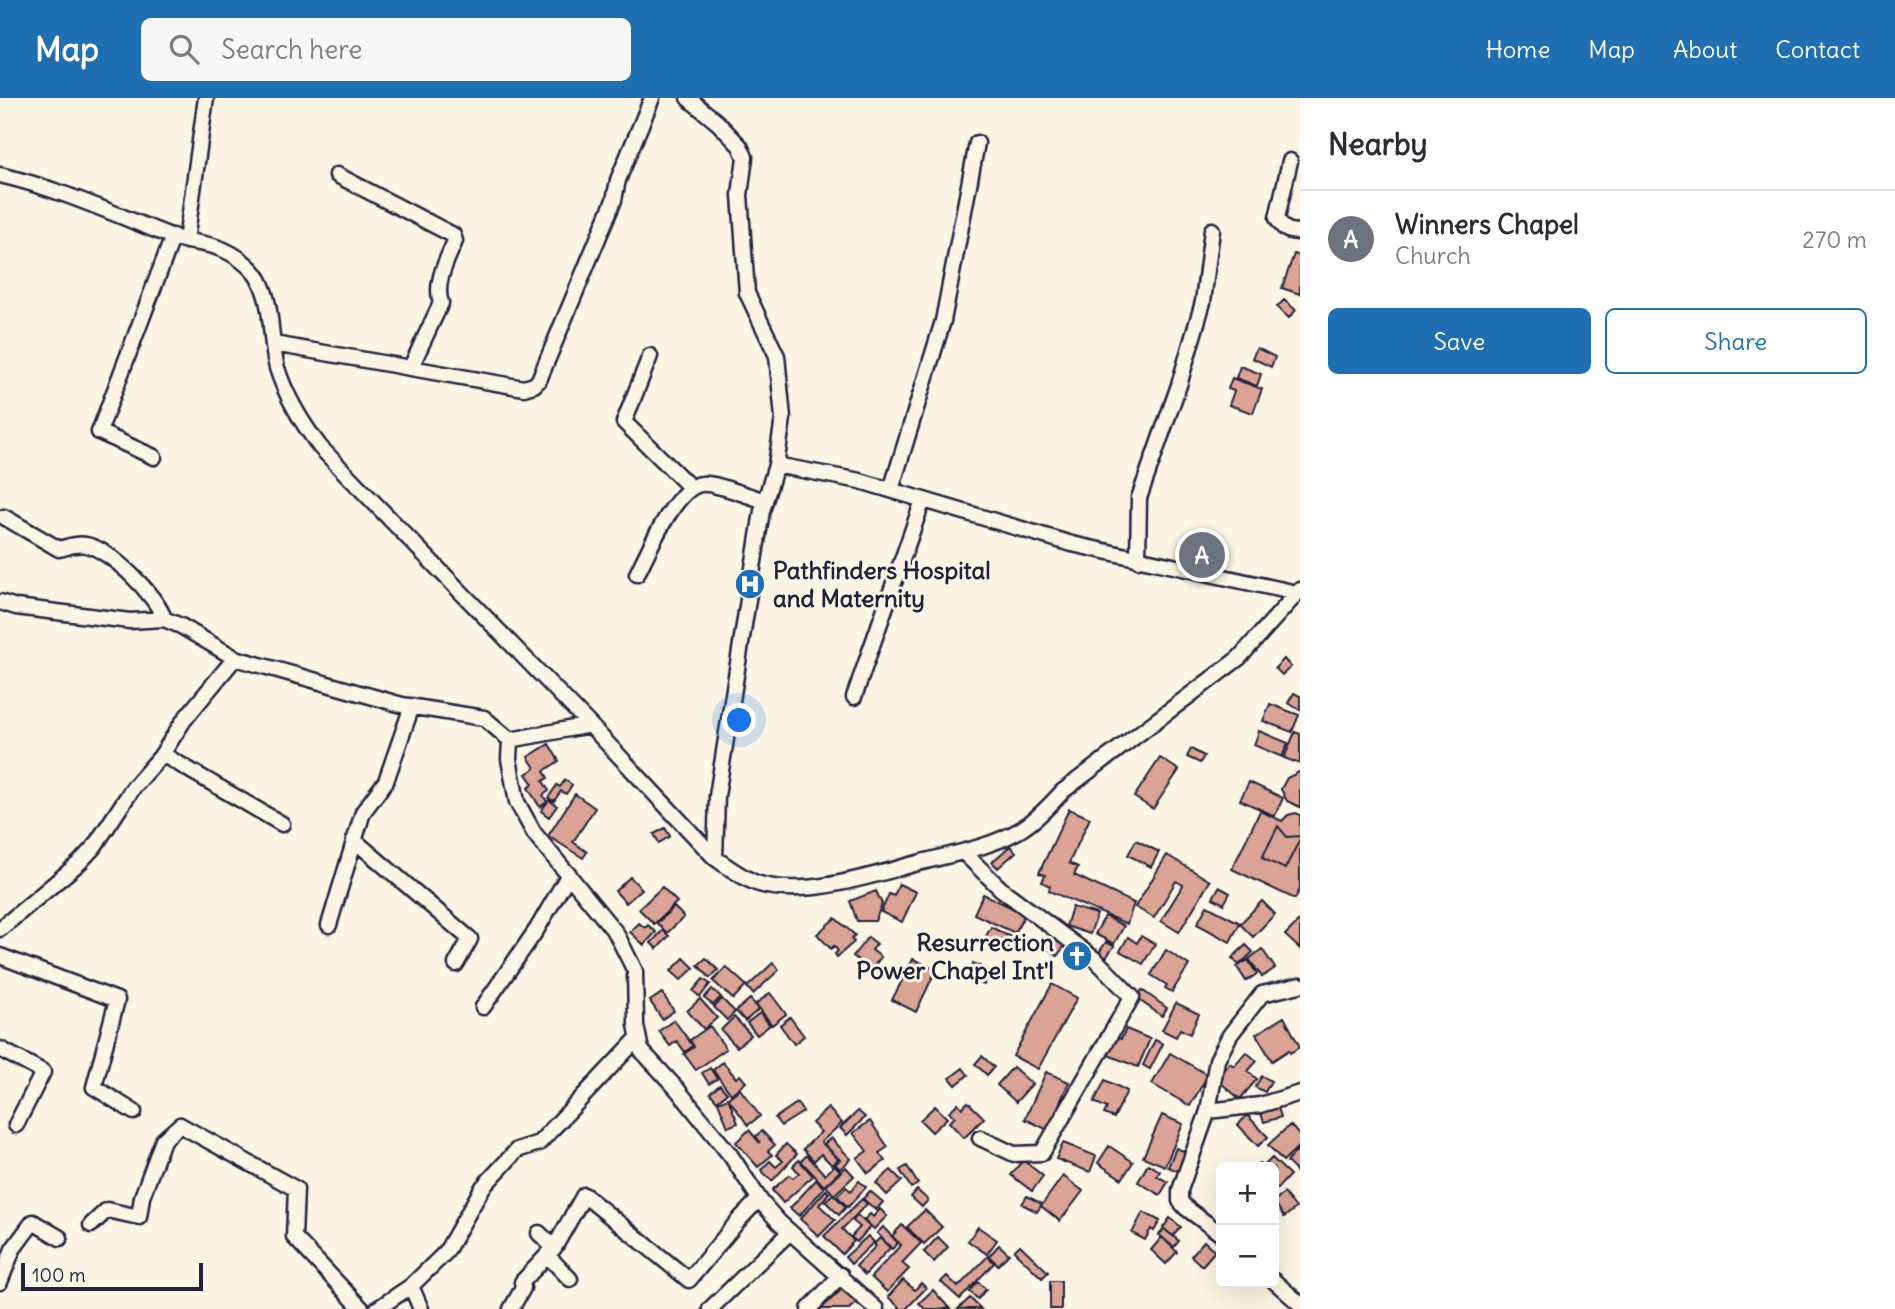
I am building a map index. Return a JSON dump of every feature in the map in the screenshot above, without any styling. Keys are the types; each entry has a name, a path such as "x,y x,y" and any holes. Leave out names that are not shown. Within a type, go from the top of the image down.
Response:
{"street":[{"path":"154,457 99,432 179,239 206,98"},
{"path":"274,344 524,388 534,385 539,380 614,200 618,180 652,98"},
{"path":"688,98 726,130 740,146 745,157 740,195 747,293 777,356 783,418 776,466 765,501 717,796 715,858"},
{"path":"891,491 943,321 977,143"},
{"path":"1290,161 1277,218 1281,227 1289,232 1300,232"},
{"path":"0,175 58,191 179,239 213,245 232,254 253,270 270,308 277,367 301,422 320,447 715,858 757,883 802,888 854,880 963,852 1020,830 1063,791 1238,658 1299,592"},
{"path":"337,175 453,235 455,241 442,274 438,294 441,303 411,367"},
{"path":"1138,560 1139,498 1179,386 1203,302 1212,230"},
{"path":"650,356 624,422 690,487"},
{"path":"776,466 860,481 1072,544 1138,560 1299,592"},
{"path":"637,573 665,520 690,487 704,483 765,501"},
{"path":"854,697 923,500"},
{"path":"4,517 59,550 73,544 97,548 124,568 161,609 164,619"},
{"path":"0,602 16,607 130,621 164,619 235,658 412,706 484,718 510,740"},
{"path":"0,929 79,863 94,847 184,720 235,658"},
{"path":"329,925 363,812 386,781 412,706"},
{"path":"510,740 590,725"},
{"path":"510,740 509,759 517,802 534,833 616,933 635,971 636,1025 641,1050 677,1088 731,1156 759,1199 790,1232 876,1309"},
{"path":"162,754 282,824"},
{"path":"354,840 470,939 456,964"},
{"path":"963,852 1001,889 1096,960 1132,997 1042,1153 1014,1154 980,1138"},
{"path":"483,1007 537,929 569,874"},
{"path":"0,956 117,1000 94,1087 134,1112"},
{"path":"1216,1230 1186,1208 1180,1201 1180,1190 1208,1111 1217,1060 1230,1035 1262,994 1300,985"},
{"path":"377,1309 411,1286 446,1252 483,1187 517,1150 539,1143 638,1038"},
{"path":"0,1049 43,1072 16,1125"},
{"path":"1208,1111 1260,1105 1300,1093"},
{"path":"91,1225 107,1210 139,1217 142,1196 163,1140 180,1125 296,1189 294,1237 362,1309"},
{"path":"511,1309 523,1288 522,1282 551,1251 584,1195 689,1280 759,1199"},
{"path":"0,1282 13,1249 33,1222 60,1238"},
{"path":"710,1309 790,1232"},
{"path":"539,1233 570,1279"},
{"path":"809,1309 841,1275"},
{"path":"1279,1285 1300,1304"},
{"path":"411,1286 421,1309"}],"building":[{"path":"1294,254 1300,256 1300,294 1282,288"},
{"path":"1284,300 1296,310 1289,318 1277,307"},
{"path":"1257,348 1275,357 1271,367 1252,358"},
{"path":"1240,366 1261,374 1257,386 1236,378"},
{"path":"1232,378 1262,389 1253,413 1229,405 1234,391 1228,389"},
{"path":"1284,659 1291,667 1282,675 1275,668"},
{"path":"1294,693 1300,696 1300,710 1288,703"},
{"path":"1270,704 1299,715 1292,732 1263,721"},
{"path":"1259,731 1288,743 1282,757 1254,745"},
{"path":"1295,732 1300,734 1300,764 1284,758"},
{"path":"549,744 559,761 544,771 548,778 543,781 549,791 543,795 547,802 540,807 528,788 533,784 526,774 535,768 528,757"},
{"path":"1191,749 1204,756 1200,763 1187,757"},
{"path":"1160,758 1179,770 1153,809 1134,797"},
{"path":"1300,772 1300,807 1287,801 1281,789 1287,778"},
{"path":"565,780 572,785 566,794 561,791 554,801 548,798 557,785 560,787"},
{"path":"1249,782 1283,798 1275,816 1240,800"},
{"path":"575,794 595,808 573,842 587,852 583,858 548,836"},
{"path":"549,800 557,806 549,817 541,811"},
{"path":"1069,809 1090,818 1069,863 1078,867 1074,875 1134,903 1127,924 1049,891 1050,886 1042,882 1045,875 1039,873"},
{"path":"1260,811 1282,821 1288,815 1300,815 1300,836 1287,837 1278,826 1262,858 1285,869 1300,839 1300,889 1295,899 1232,869"},
{"path":"1260,811 1282,821 1288,815 1300,815 1300,889 1295,899 1232,869"},
{"path":"665,828 670,836 659,843 654,834"},
{"path":"1136,840 1159,852 1151,867 1128,855"},
{"path":"1010,846 1016,852 998,868 992,862"},
{"path":"1167,855 1210,881 1179,932 1161,921 1183,885 1176,881 1154,918 1135,907"},
{"path":"630,877 642,889 626,903 615,891"},
{"path":"899,884 916,892 902,922 881,912 889,894 894,896"},
{"path":"662,887 677,902 654,924 639,909"},
{"path":"1219,887 1230,893 1224,904 1213,898"},
{"path":"876,891 882,904 875,921 857,921 850,901"},
{"path":"983,894 1025,914 1015,933 974,914"},
{"path":"1262,901 1275,914 1253,937 1240,924"},
{"path":"1207,906 1240,923 1230,942 1197,924"},
{"path":"674,907 684,917 667,933 657,923"},
{"path":"1072,907 1097,914 1090,934 1066,926"},
{"path":"1105,916 1124,926 1114,944 1095,934"},
{"path":"835,918 855,935 851,939 854,942 837,957 835,954 838,951 834,946 831,949 817,934"},
{"path":"1300,920 1300,949 1285,935"},
{"path":"639,923 645,928 648,925 656,932 644,945 630,932"},
{"path":"991,927 1014,939 1006,953 983,942"},
{"path":"663,930 669,936 657,949 651,943"},
{"path":"1141,936 1155,944 1143,964 1120,951 1128,937 1137,943"},
{"path":"868,937 877,944 872,950 881,957 871,970 853,956"},
{"path":"1058,937 1067,943 1057,956 1049,949"},
{"path":"1106,942 1114,946 1105,959 1098,954"},
{"path":"1246,945 1253,952 1239,965 1232,958"},
{"path":"1262,949 1275,968 1262,977 1249,959"},
{"path":"1166,950 1189,965 1172,992 1165,988 1167,985 1151,975"},
{"path":"684,958 694,968 681,980 671,971"},
{"path":"706,958 718,970 710,978 698,965"},
{"path":"913,959 936,970 916,1012 892,1000"},
{"path":"1248,960 1257,974 1246,981 1237,967"},
{"path":"773,963 779,970 753,994 747,987"},
{"path":"973,963 990,971 984,985 967,978"},
{"path":"726,967 746,985 733,999 713,981"},
{"path":"703,979 710,984 700,997 693,991"},
{"path":"1052,984 1077,998 1038,1069 1013,1056"},
{"path":"712,989 721,997 713,1005 704,998"},
{"path":"1142,990 1167,1008 1162,1016 1136,998"},
{"path":"662,993 674,1011 662,1019 650,1001"},
{"path":"770,993 786,1014 772,1025 756,1004"},
{"path":"700,999 717,1018 704,1029 687,1011"},
{"path":"722,999 735,1012 727,1020 714,1007"},
{"path":"750,999 759,1009 745,1021 736,1011"},
{"path":"1176,1003 1199,1014 1190,1034 1180,1029 1176,1037 1162,1030"},
{"path":"760,1013 770,1025 757,1035 747,1023"},
{"path":"734,1017 751,1035 737,1047 721,1030"},
{"path":"790,1017 804,1036 794,1044 780,1025"},
{"path":"1284,1017 1300,1047 1290,1053 1289,1050 1272,1061 1256,1034"},
{"path":"674,1020 693,1046 685,1052 677,1041 670,1046 659,1031"},
{"path":"710,1026 726,1049 696,1070 684,1054 694,1047 690,1040"},
{"path":"1126,1029 1150,1039 1138,1067 1108,1055 1116,1037 1121,1039"},
{"path":"1155,1040 1163,1044 1150,1069 1143,1065"},
{"path":"1246,1052 1257,1061 1248,1071 1257,1079 1240,1099 1216,1079 1230,1063 1234,1066"},
{"path":"1170,1053 1208,1075 1190,1106 1152,1084"},
{"path":"982,1056 994,1067 987,1075 975,1064"},
{"path":"723,1062 736,1078 740,1075 746,1082 731,1094 713,1070"},
{"path":"1013,1067 1032,1084 1016,1102 997,1085"},
{"path":"710,1068 717,1079 709,1084 702,1073"},
{"path":"963,1068 968,1075 956,1085 950,1078"},
{"path":"1046,1072 1069,1082 1048,1130 1025,1119"},
{"path":"1262,1076 1271,1081 1265,1092 1255,1087"},
{"path":"1105,1080 1127,1091 1114,1118 1104,1114 1107,1108 1094,1102"},
{"path":"720,1085 727,1093 717,1101 710,1093"},
{"path":"740,1089 760,1116 748,1125 728,1098"},
{"path":"728,1098 738,1123 728,1127 718,1102"},
{"path":"968,1102 984,1118 964,1138 949,1122 955,1117 949,1112 958,1103 962,1108"},
{"path":"797,1103 803,1112 781,1126 775,1118"},
{"path":"1277,1105 1281,1117 1264,1122 1260,1111"},
{"path":"935,1106 947,1118 932,1132 920,1120"},
{"path":"828,1108 842,1123 821,1142 838,1159 832,1165 821,1154 814,1161 803,1149 821,1132 812,1123"},
{"path":"858,1111 865,1117 847,1135 840,1128"},
{"path":"1162,1115 1183,1124 1165,1166 1143,1157"},
{"path":"1247,1115 1268,1137 1258,1146 1238,1125"},
{"path":"870,1121 888,1147 879,1153 885,1161 868,1173 857,1158 867,1151 853,1133"},
{"path":"1290,1125 1300,1136 1300,1145 1283,1161 1268,1145"},
{"path":"749,1130 760,1143 756,1136 762,1131 775,1145 768,1151 772,1155 758,1167 736,1142"},
{"path":"831,1138 851,1159 840,1169 835,1164 840,1160 824,1144"},
{"path":"1063,1143 1096,1156 1090,1172 1056,1159"},
{"path":"786,1144 797,1154 772,1181 761,1170 770,1161 776,1167 783,1161 776,1155"},
{"path":"1109,1146 1133,1162 1122,1179 1098,1163"},
{"path":"1176,1148 1186,1152 1178,1171 1168,1167"},
{"path":"1297,1150 1300,1153 1299,1174 1287,1162"},
{"path":"807,1155 825,1175 835,1165 840,1171 824,1186 801,1161"},
{"path":"799,1160 813,1176 783,1203 772,1190 789,1175 793,1178 799,1173 793,1166"},
{"path":"1023,1160 1043,1176 1032,1191 1011,1175"},
{"path":"1148,1164 1160,1171 1157,1176 1168,1182 1160,1195 1138,1182"},
{"path":"1279,1165 1290,1175 1279,1187"},
{"path":"907,1166 918,1184 911,1188 900,1170"},
{"path":"846,1167 854,1176 834,1195 826,1186"},
{"path":"891,1170 902,1181 887,1195 876,1183"},
{"path":"1063,1176 1083,1191 1060,1221 1041,1206"},
{"path":"816,1180 824,1188 799,1216 790,1208"},
{"path":"859,1181 866,1187 848,1207 837,1196 846,1187 851,1191"},
{"path":"826,1190 829,1193 819,1205 835,1220 819,1236 800,1219"},
{"path":"917,1190 928,1200 922,1207 911,1197"},
{"path":"870,1191 883,1202 876,1210 863,1199"},
{"path":"1284,1193 1296,1208 1284,1217 1279,1209 1279,1197"},
{"path":"833,1194 846,1207 839,1215 825,1201"},
{"path":"1027,1196 1042,1204 1037,1212 1022,1204"},
{"path":"862,1199 867,1204 842,1229 854,1241 842,1254 824,1236"},
{"path":"880,1209 887,1216 874,1229 864,1220 870,1214 873,1217"},
{"path":"925,1210 942,1227 924,1244 907,1227"},
{"path":"1143,1212 1160,1221 1154,1231 1151,1229 1145,1240 1132,1233"},
{"path":"857,1215 870,1227 857,1242 851,1237 860,1227 853,1221"},
{"path":"1170,1218 1181,1227 1173,1236 1163,1228"},
{"path":"902,1225 921,1243 902,1263 909,1269 887,1292 871,1277 901,1245 892,1236"},
{"path":"883,1227 898,1243 892,1249 877,1233"},
{"path":"978,1227 997,1240 987,1254 968,1241"},
{"path":"1164,1229 1179,1241 1174,1247 1159,1235"},
{"path":"868,1236 874,1242 851,1264 845,1257"},
{"path":"938,1237 948,1247 934,1262 924,1252"},
{"path":"1162,1237 1177,1252 1166,1264 1151,1250"},
{"path":"880,1238 890,1248 865,1275 856,1266 876,1246 874,1244"},
{"path":"1204,1241 1215,1251 1202,1266 1191,1256"},
{"path":"999,1245 1009,1254 998,1265 989,1256"},
{"path":"1020,1245 1048,1272 1042,1278 1014,1251"},
{"path":"988,1256 994,1263 960,1299 941,1282 947,1276 958,1287"},
{"path":"903,1280 915,1290 921,1283 926,1288 906,1309 901,1309 888,1297"},
{"path":"1050,1281 1061,1281 1061,1309 1050,1309"},
{"path":"978,1282 986,1289 978,1299 970,1292"},
{"path":"844,1287 858,1301 849,1309 821,1309"},
{"path":"933,1290 950,1309 925,1309 919,1303"},
{"path":"970,1298 981,1309 958,1309"}],"place":[{"name":"Winners Chapel","path":"1202,555"},
{"name":"Pathfinders Hospital and Maternity","path":"750,584"},
{"name":"Resurrection Power Chapel Int'l","path":"1077,956"}]}
